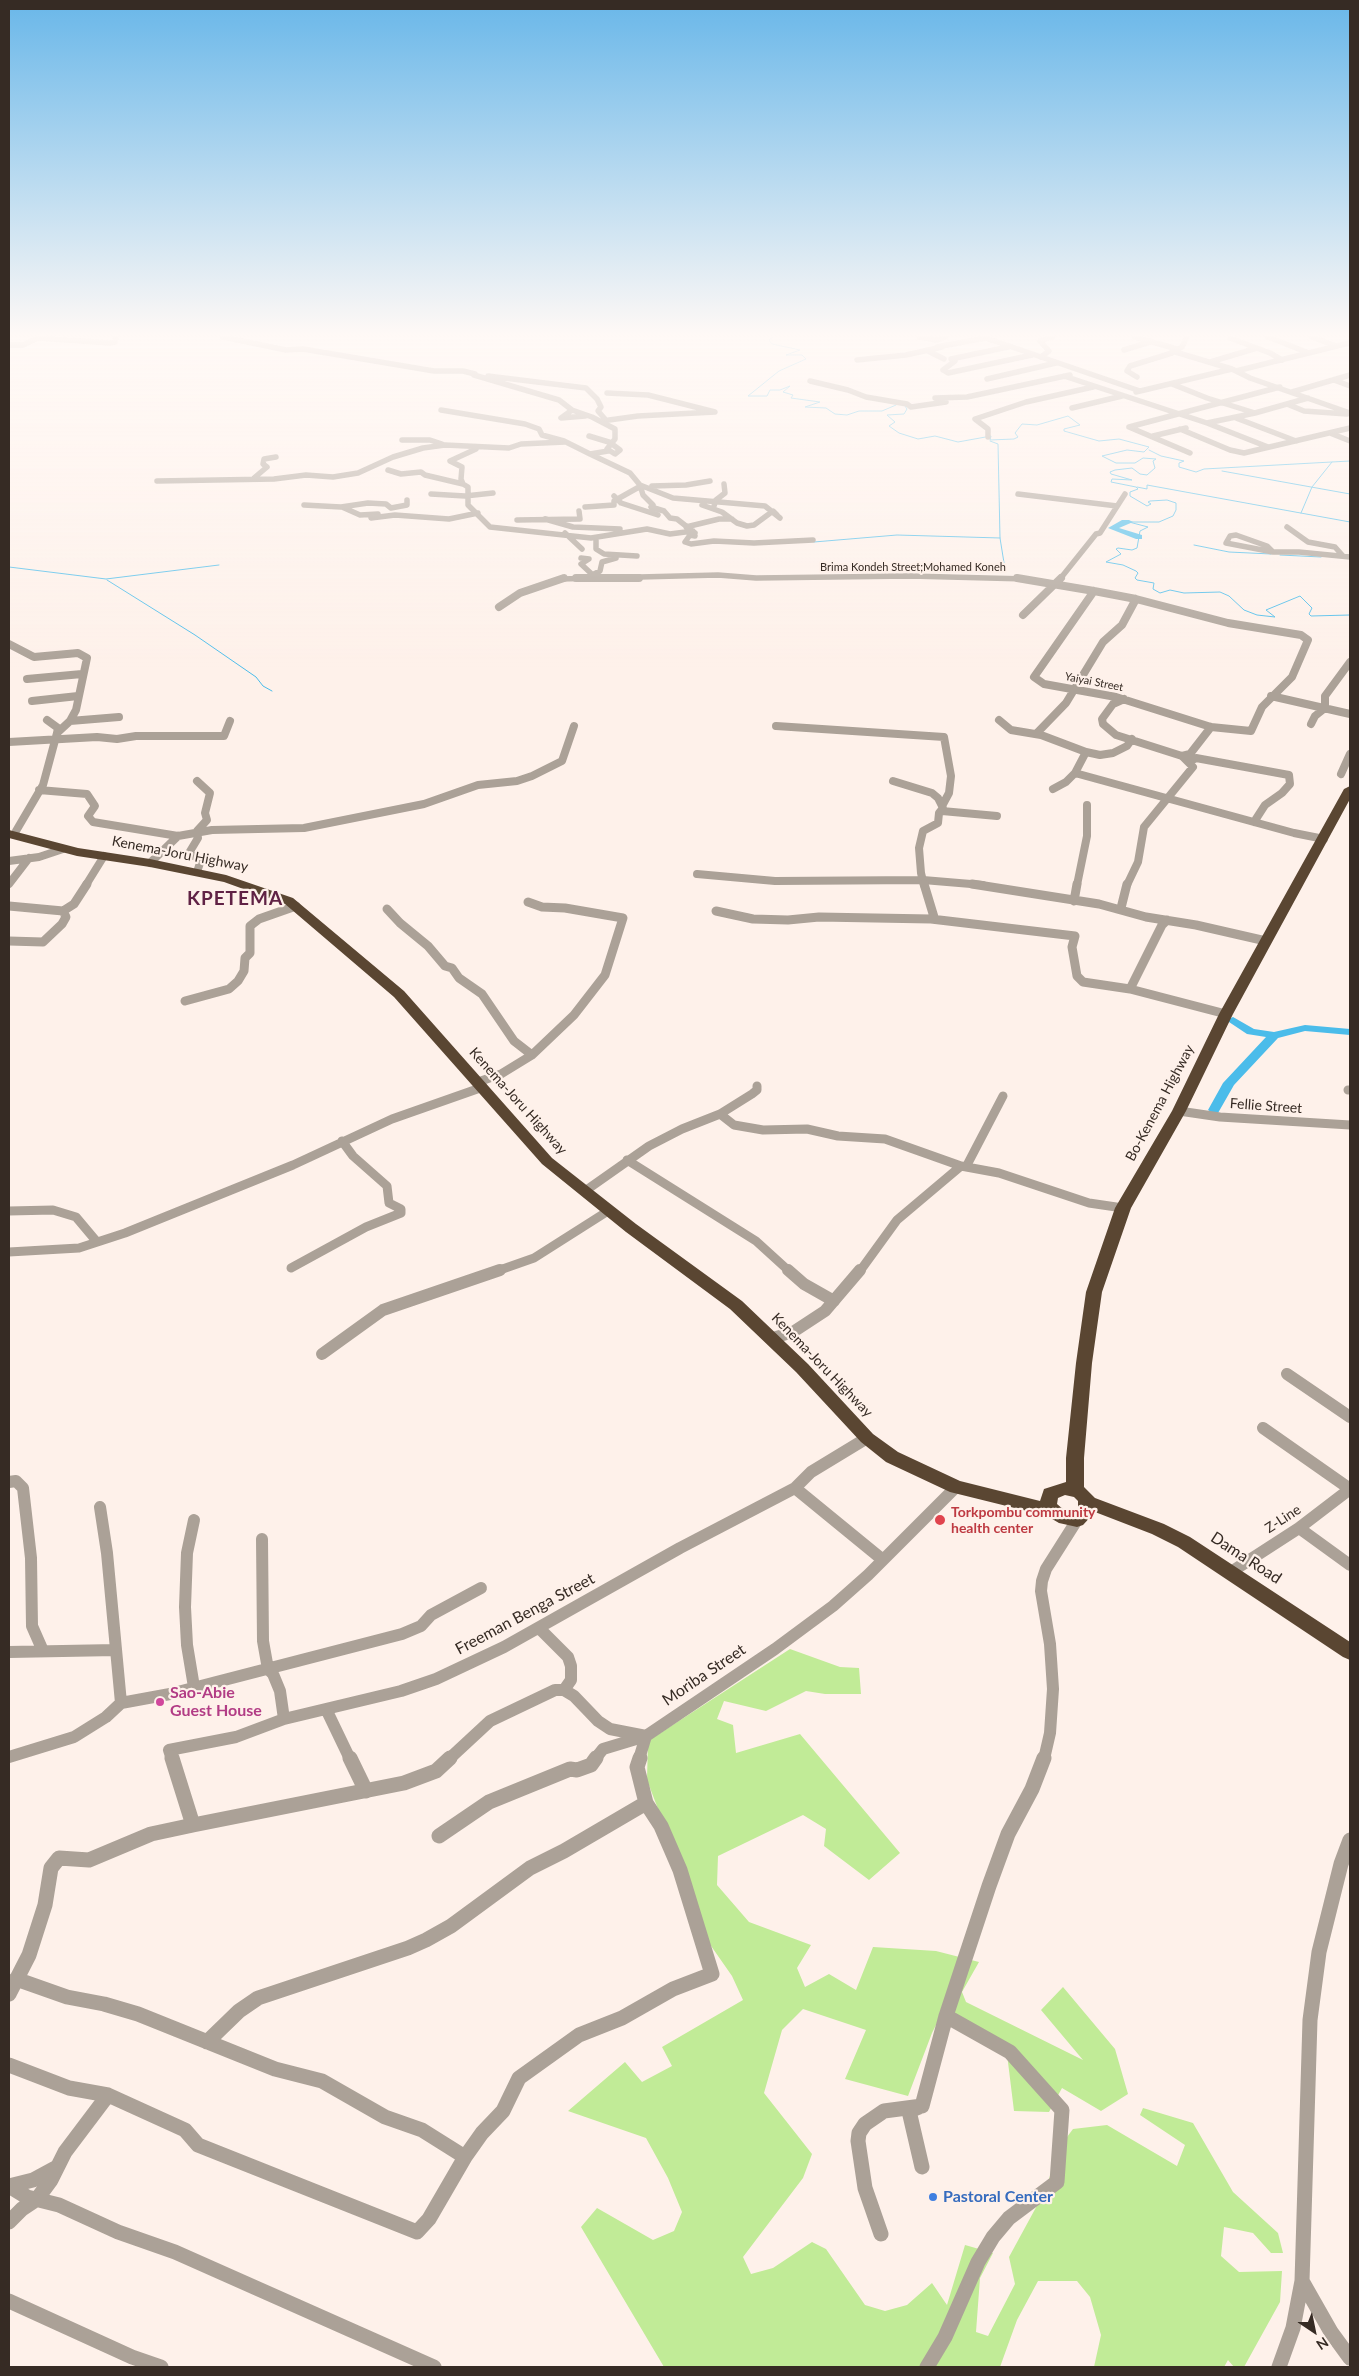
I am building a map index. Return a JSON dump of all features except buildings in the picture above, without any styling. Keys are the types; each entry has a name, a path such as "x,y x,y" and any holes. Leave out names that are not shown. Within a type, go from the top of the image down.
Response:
{"highway":[{"name":"Bo-Kenema Highway","path":"1069,1489 1082,1400 1084,1363 1094,1292 1123,1208 1179,1111 1226,1014 1350,789"},
{"name":"Kenema-Joru Highway","path":"12,835 63,848 197,872 250,886 284,898 296,906 399,994 481,1084 547,1161 608,1211 718,1291 773,1338 867,1438 908,1466 956,1487 1016,1500 1049,1504"},
{"path":"1069,1489 1084,1495 1084,1513 1059,1516 1049,1504 1054,1491 1069,1489"},
{"name":"Dama Road","path":"1084,1513 1113,1514 1158,1529 1184,1542 1350,1652"}],"street":[{"path":"157,481 201,482 306,475 333,477 358,473 393,457 424,448"},
{"path":"462,484 462,467 450,460 476,449 475,448"},
{"path":"577,448 603,458 630,473 652,507 664,511 670,518 677,519 691,533"},
{"path":"607,448 606,449 608,451"},
{"path":"590,454 608,451 615,454 620,450 617,448"},
{"path":"1180,448 1190,452"},
{"path":"1229,448 1240,452 1268,448"},
{"path":"254,478 267,468 263,464 264,459 276,457"},
{"path":"388,470 401,474 421,472 424,475 468,487 468,504 496,529 596,538 668,527"},
{"path":"614,505 617,497 640,486 670,487 710,481"},
{"path":"715,506 719,496 725,493 724,484"},
{"path":"640,486 673,498 715,506 765,506 773,511 752,526 737,523 715,506"},
{"path":"431,494 469,495 493,493"},
{"path":"1018,494 1117,506"},
{"path":"1024,615 1056,584 1082,554 1096,534 1100,533 1125,494"},
{"path":"617,497 621,503 633,508 656,515 669,516"},
{"path":"304,505 341,507 386,504 390,508 407,506 407,500"},
{"path":"517,520 580,519 582,509 614,505 633,508"},
{"path":"341,507 360,515 449,519 478,513"},
{"path":"371,518 391,515"},
{"path":"461,516 474,521 489,522"},
{"path":"545,519 562,522 563,525 647,530 670,534 691,533 719,519 733,519"},
{"path":"563,525 563,532 582,549"},
{"path":"1287,527 1290,531 1308,542 1335,547 1343,556"},
{"path":"691,533 685,542 691,544 814,540"},
{"path":"1273,552 1267,546 1236,535 1230,536 1226,540 1226,543 1273,552 1298,552 1350,558"},
{"path":"581,558 589,559 581,564 595,576 600,570 602,562 606,560 636,556 604,554 596,549 596,538"},
{"name":"Brima Kondeh Street;Mohamed Koneh","path":"499,607 520,593 556,581 595,576 611,580 718,575 756,578 910,576 1016,578 1056,584 1136,599 1228,623 1306,637 1308,640 1296,671 1262,707 1251,731"},
{"name":"Yaiyai Street","path":"1094,592 1034,677 1044,684 1077,688 1124,699 1211,727 1245,728 1251,731"},
{"path":"1036,734 1054,718 1077,688 1103,642 1122,625 1136,599"},
{"path":"9,644 34,656 75,653 84,654 87,658 82,674 76,710 70,721 56,737"},
{"path":"1325,708 1325,696 1350,662"},
{"path":"27,679 82,674"},
{"path":"32,701 78,696"},
{"path":"1271,696 1350,714"},
{"path":"1124,699 1113,704 1102,719 1103,724 1116,735 1189,758 1286,773 1292,778 1290,784 1282,793 1265,805 1254,822"},
{"path":"1311,724 1315,716 1325,708"},
{"path":"70,721 119,717"},
{"path":"12,835 44,781 58,728 47,720"},
{"path":"999,720 1011,730 1036,734 1086,752 1100,755 1113,753 1127,746 1132,739"},
{"path":"9,742 56,737 117,739 136,736 224,736 230,721"},
{"path":"39,790 87,794 95,806 88,816 92,822 178,836 197,831 304,828 424,804 478,785 526,778 562,761 574,726"},
{"path":"776,726 944,737 951,776 949,793 939,814 938,823 927,827 920,836 919,857 923,880 934,917 930,919"},
{"path":"1189,758 1211,727"},
{"path":"1053,789 1066,782 1075,773 1086,752"},
{"path":"1342,774 1350,754"},
{"path":"1120,908 1126,886 1138,862 1144,828 1193,767 1189,758"},
{"path":"1075,773 1114,782 1294,834 1324,839"},
{"path":"197,781 210,793 204,816 207,820 197,831"},
{"path":"894,781 932,793 938,798 942,808"},
{"path":"1074,901 1088,836 1087,805"},
{"path":"942,808 997,816"},
{"path":"197,831 198,838 189,853 201,860 197,872"},
{"path":"150,863 178,836"},
{"path":"9,861 29,858 63,848"},
{"path":"9,906 63,911 74,904 104,856"},
{"path":"9,884 29,858"},
{"path":"697,874 724,878 775,881 923,880 979,884 1120,908 1146,917 1266,941"},
{"path":"9,1252 79,1248 97,1242 231,1191 293,1165 392,1119 481,1084 532,1055 574,1015 605,975 623,918 564,908 542,907 528,902"},
{"path":"185,1000 229,989 238,981 244,971 245,958 250,953 250,926 259,919 296,906"},
{"path":"387,909 400,923 428,946 445,966 452,968 459,978 482,994 514,1041 532,1055"},
{"path":"716,910 753,919 930,919 1075,936 1072,947 1079,979 1092,984 1130,989 1226,1014"},
{"path":"9,941 43,942 66,917 63,911"},
{"path":"1130,989 1162,925 1167,920"},
{"path":"585,1191 627,1160 674,1132 720,1114 752,1094 757,1090 757,1086"},
{"path":"773,1338 792,1332 809,1323 834,1300 897,1220 964,1167 1003,1096"},
{"name":"Fellie Street","path":"1179,1111 1220,1117 1350,1125"},
{"path":"720,1114 734,1125 763,1130 807,1129 838,1136 885,1139 964,1167 998,1173 1089,1203 1123,1208"},
{"path":"292,1268 366,1227 401,1212 401,1209 389,1203 387,1186 353,1156 342,1141"},
{"path":"627,1160 756,1240 804,1284 834,1300"},
{"path":"9,1211 53,1210 76,1217 97,1242"},
{"path":"322,1354 383,1310 534,1258 608,1211"},
{"path":"1287,1374 1350,1417"},
{"path":"1263,1428 1350,1489"},
{"name":"Freeman Benga Street","path":"193,1825 169,1750 236,1736 284,1719 401,1691 436,1679 539,1628 673,1552 795,1488 811,1472 867,1438"},
{"path":"9,1482 16,1481 23,1488 31,1558 32,1626 43,1651"},
{"name":"Moriba Street","path":"439,1836 489,1802 570,1769 577,1770 591,1765 604,1749 646,1736 807,1626 833,1606 883,1560 956,1487"},
{"path":"795,1488 883,1560"},
{"name":"Z-Line","path":"1231,1572 1299,1528 1350,1489"},
{"path":"100,1507 107,1553 121,1703"},
{"path":"922,2106 946,2016 1008,1834 1032,1789 1044,1755 1050,1733 1053,1690 1050,1644 1041,1591 1042,1581 1046,1569 1084,1513"},
{"path":"194,1520 187,1553 185,1607 187,1645 194,1687"},
{"path":"1299,1528 1350,1565"},
{"path":"262,1539 262,1641 268,1669 274,1674 280,1691 284,1719"},
{"path":"9,1757 74,1738 106,1717 121,1703 170,1694 402,1634 421,1626 432,1615 449,1604 481,1588"},
{"path":"539,1628 568,1657 571,1666 571,1680 564,1690"},
{"path":"9,1652 116,1650"},
{"path":"9,1994 29,1955 45,1905 50,1868 59,1858 89,1860 151,1834 404,1783 436,1771 490,1721 555,1690 564,1690 574,1696 598,1721 610,1729 646,1736 637,1768 646,1803 661,1826 680,1870 712,1974 653,2000 622,2018 578,2035 519,2078 503,2110 482,2133 465,2157 429,2219 417,2232 198,2145 185,2130 108,2095 69,2088 9,2065"},
{"path":"326,1710 366,1792"},
{"path":"207,2042 239,2010 258,1998 408,1948 426,1940 451,1926 530,1868 564,1851 646,1803"},
{"path":"1279,2367 1293,2328 1302,2280 1310,2020 1319,1952 1341,1864 1350,1840"},
{"path":"16,1979 68,1997 104,2004 138,2014 274,2069 322,2081 386,2117 422,2130 465,2157"},
{"path":"926,2367 945,2336 978,2262 993,2237 1009,2218 1057,2182 1062,2110 1010,2052 946,2016"},
{"path":"9,2222 37,2200 58,2167 65,2152 108,2095"},
{"path":"922,2106 909,2111 922,2167"},
{"path":"881,2234 866,2188 858,2141 859,2133 865,2124 884,2110 922,2106"},
{"path":"9,2186 33,2180 58,2167"},
{"path":"9,2186 26,2197 59,2204 118,2232 175,2252 434,2367"},
{"path":"1302,2280 1331,2332 1350,2358"},
{"path":"9,2301 132,2357 161,2367"}],"green space":[{"path":"790,1649 840,1667 859,1668 861,1694 825,1694 806,1691 766,1711 724,1701 717,1719 733,1725 736,1753 800,1734 900,1853 869,1880 824,1846 826,1829 803,1815 718,1856 717,1885 749,1922 811,1945 797,1968 805,1987 829,1974 856,1990 873,1947 936,1951 979,1962 962,1992 966,2002 1083,2060 1041,2010 1063,1987 1115,2049 1128,2094 1101,2111 1062,2088 1049,2112 1014,2111 1006,2046 943,2011 932,2033 908,2096 845,2079 866,2030 803,2009 782,2030 764,2093 812,2154 803,2178 743,2257 751,2274 773,2268 812,2242 826,2249 865,2305 885,2311 907,2305 932,2283 947,2305 965,2245 993,2253 980,2278 976,2332 988,2336 1015,2284 1009,2257 1046,2189 1058,2149 1073,2129 1107,2125 1177,2166 1185,2145 1140,2115 1143,2108 1193,2123 1233,2192 1278,2233 1283,2253 1271,2253 1253,2233 1224,2227 1221,2256 1239,2272 1282,2271 1280,2302 1244,2367 1234,2367 1228,2360 1224,2367 1094,2367 1101,2335 1090,2297 1077,2281 1038,2281 1017,2320 1000,2367 664,2367 581,2227 597,2208 653,2240 674,2231 682,2212 668,2178 646,2138 568,2111 625,2062 642,2082 672,2066 662,2047 743,2000 732,1976 709,1943 647,1780 648,1741"}],"waterway":[{"path":"998,448 1000,538"},
{"path":"1148,448 1144,452 1127,450 1102,456 1116,463 1135,463 1143,458 1156,459 1153,461 1155,468 1147,475 1140,474 1132,468 1115,470 1110,472 1111,474 1132,480 1112,479 1111,482 1136,487 1138,489 1130,492 1130,496 1147,506 1151,504 1148,502 1150,501 1167,500 1176,503 1176,510 1173,516 1159,522 1129,522 1148,527 1140,531 1137,548 1132,550 1118,548 1116,549 1121,554 1106,562 1123,565 1136,571 1138,573 1135,578 1137,580 1154,583 1153,589 1160,593 1170,590 1184,593 1220,592 1229,596 1244,610 1257,615 1275,617 1266,610 1300,596 1312,608 1309,614 1311,616 1350,615"},
{"path":"1149,450 1161,456 1184,461 1179,463 1179,467 1196,472 1204,469 1350,461"},
{"path":"1312,487 1332,462"},
{"path":"1222,471 1312,487"},
{"path":"1137,487 1147,489 1147,485 1350,522"},
{"path":"1301,513 1312,487"},
{"path":"1312,487 1350,494"},
{"path":"1129,522 1112,528 1139,537"},
{"path":"814,542 897,535 1000,538"},
{"path":"1000,538 1005,569"},
{"path":"1194,545 1229,552 1271,554"},
{"path":"1280,555 1321,557"},
{"path":"9,567 106,579 219,565"},
{"path":"107,580 195,635 256,677 263,686 272,691"},
{"path":"1233,1020 1251,1032 1274,1035"},
{"path":"1274,1035 1305,1028 1350,1032"},
{"path":"1214,1110 1229,1083 1274,1035"}],"place":[{"name":"Torkpombu community health center","path":"940,1520"},
{"name":"Sao-Abie Guest House","path":"160,1702"},
{"name":"Pastoral Center","path":"933,2197"}],"district":[{"name":"KPETEMA","path":"235,899"}]}
